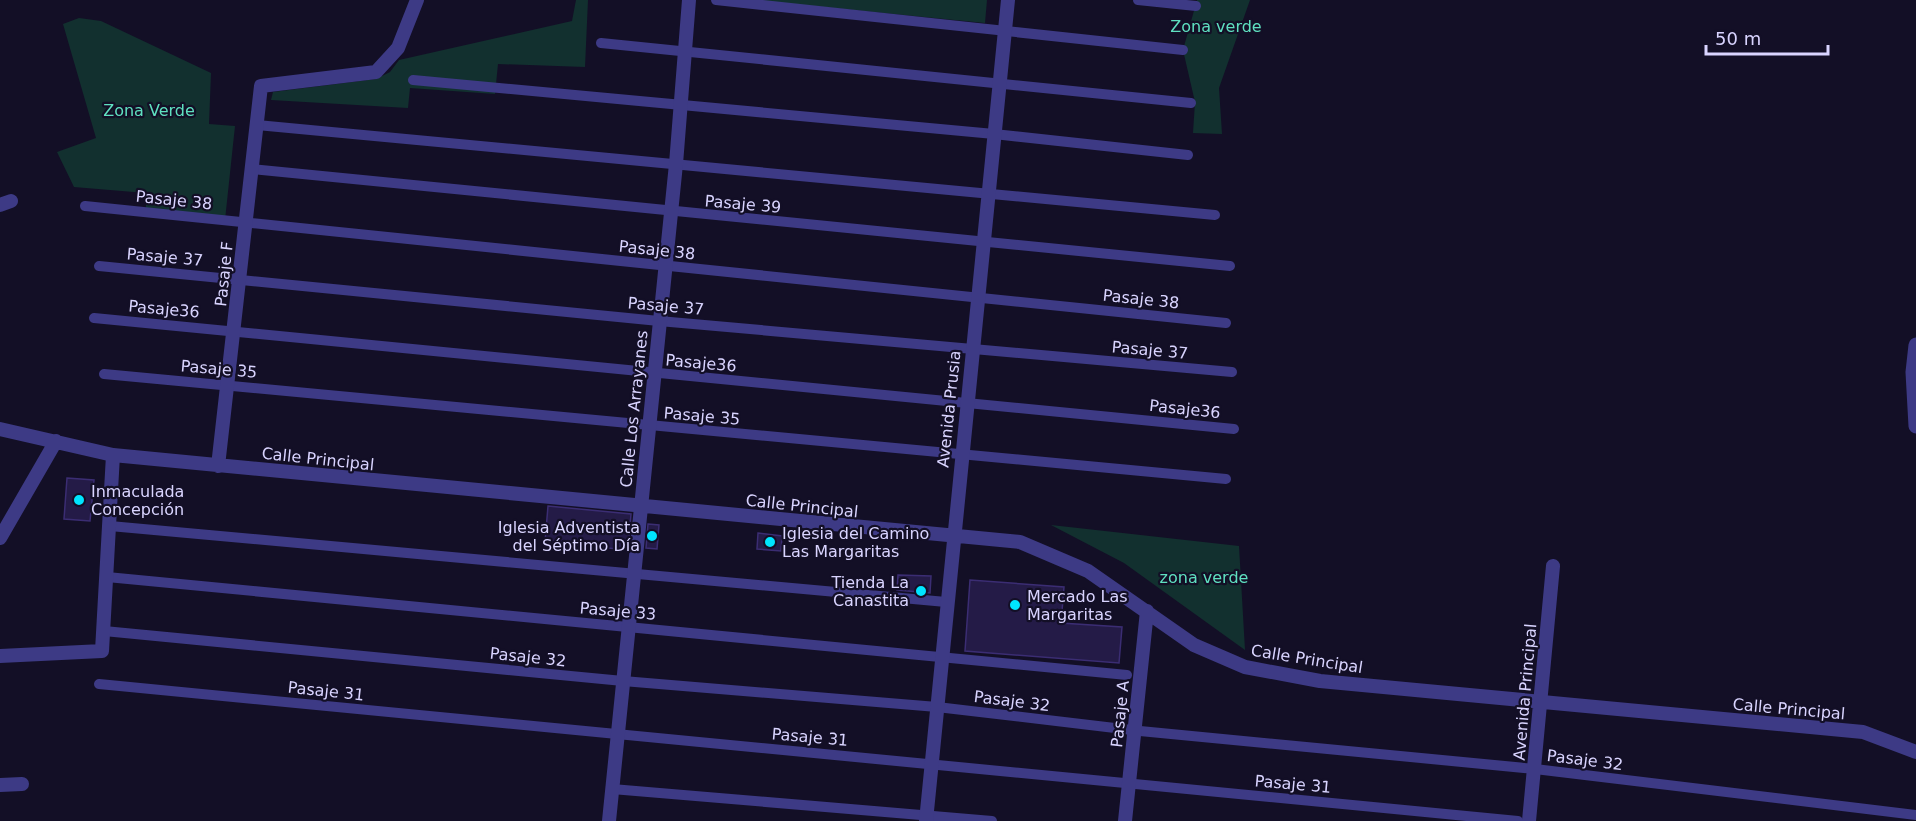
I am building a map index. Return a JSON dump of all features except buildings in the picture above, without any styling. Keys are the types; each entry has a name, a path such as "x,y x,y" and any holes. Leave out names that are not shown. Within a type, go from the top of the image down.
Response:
{"street":[{"name":"Pasaje F","path":"219,466 261,86 376,72 398,48 417,0"},
{"name":"Calle Los Arrayanes","path":"609,821 676,164 689,0"},
{"path":"716,0 1183,50"},
{"name":"Avenida Prusia","path":"926,817 952,537 1008,0"},
{"path":"1138,0 1196,6"},
{"path":"601,43 1191,103"},
{"path":"414,80 994,134 1188,155"},
{"path":"256,125 1215,215"},
{"name":"Pasaje 39","path":"252,169 1230,266"},
{"name":"Pasaje 38","path":"85,206 1226,323"},
{"name":"Pasaje 37","path":"99,266 659,321 1232,372"},
{"name":"Pasaje36","path":"94,318 1234,429"},
{"path":"1916,345 1913,372 1916,426"},
{"name":"Pasaje 35","path":"104,374 1226,479"},
{"name":"Calle Principal","path":"0,429 113,455 1020,542 1088,571 1126,600 1147,611 1194,645 1245,668 1320,681 1863,732 1916,752"},
{"path":"0,537 56,441"},
{"path":"0,656 102,651 113,455"},
{"path":"110,526 946,602"},
{"name":"Avenida Principal","path":"1529,821 1542,703 1553,566"},
{"name":"Pasaje 33","path":"107,577 1127,675"},
{"name":"Pasaje A","path":"1125,821 1147,611"},
{"name":"Pasaje 32","path":"104,631 623,681 937,707 1134,730 1535,769 1916,815"},
{"name":"Pasaje 31","path":"99,684 1518,821"},
{"path":"0,785 22,784"},
{"path":"612,789 992,821"}],"green space":[{"path":"576,0 588,0 585,67 498,64 495,94 410,88 408,108 271,100 273,92 376,79 390,72 399,60 572,21"},
{"path":"752,0 987,0 985,23"},
{"name":"Zona verde","path":"1197,0 1250,0 1219,88 1222,134 1193,133 1195,102 1183,50"},
{"name":"Zona Verde","path":"79,18 101,21 211,73 209,124 235,126 225,220 146,212 146,193 74,187 57,152 96,138 63,24"},
{"name":"zona verde","path":"1051,525 1239,546 1245,650 1124,563"}],"place":[{"name":"Inmaculada Concepción","path":"79,500"},
{"name":"Iglesia Adventista del Séptimo Día","path":"652,536"},
{"name":"Iglesia del Camino Las Margaritas","path":"770,542"},
{"name":"Tienda La Canastita","path":"921,591"},
{"name":"Mercado Las Margaritas","path":"1015,605"}]}
